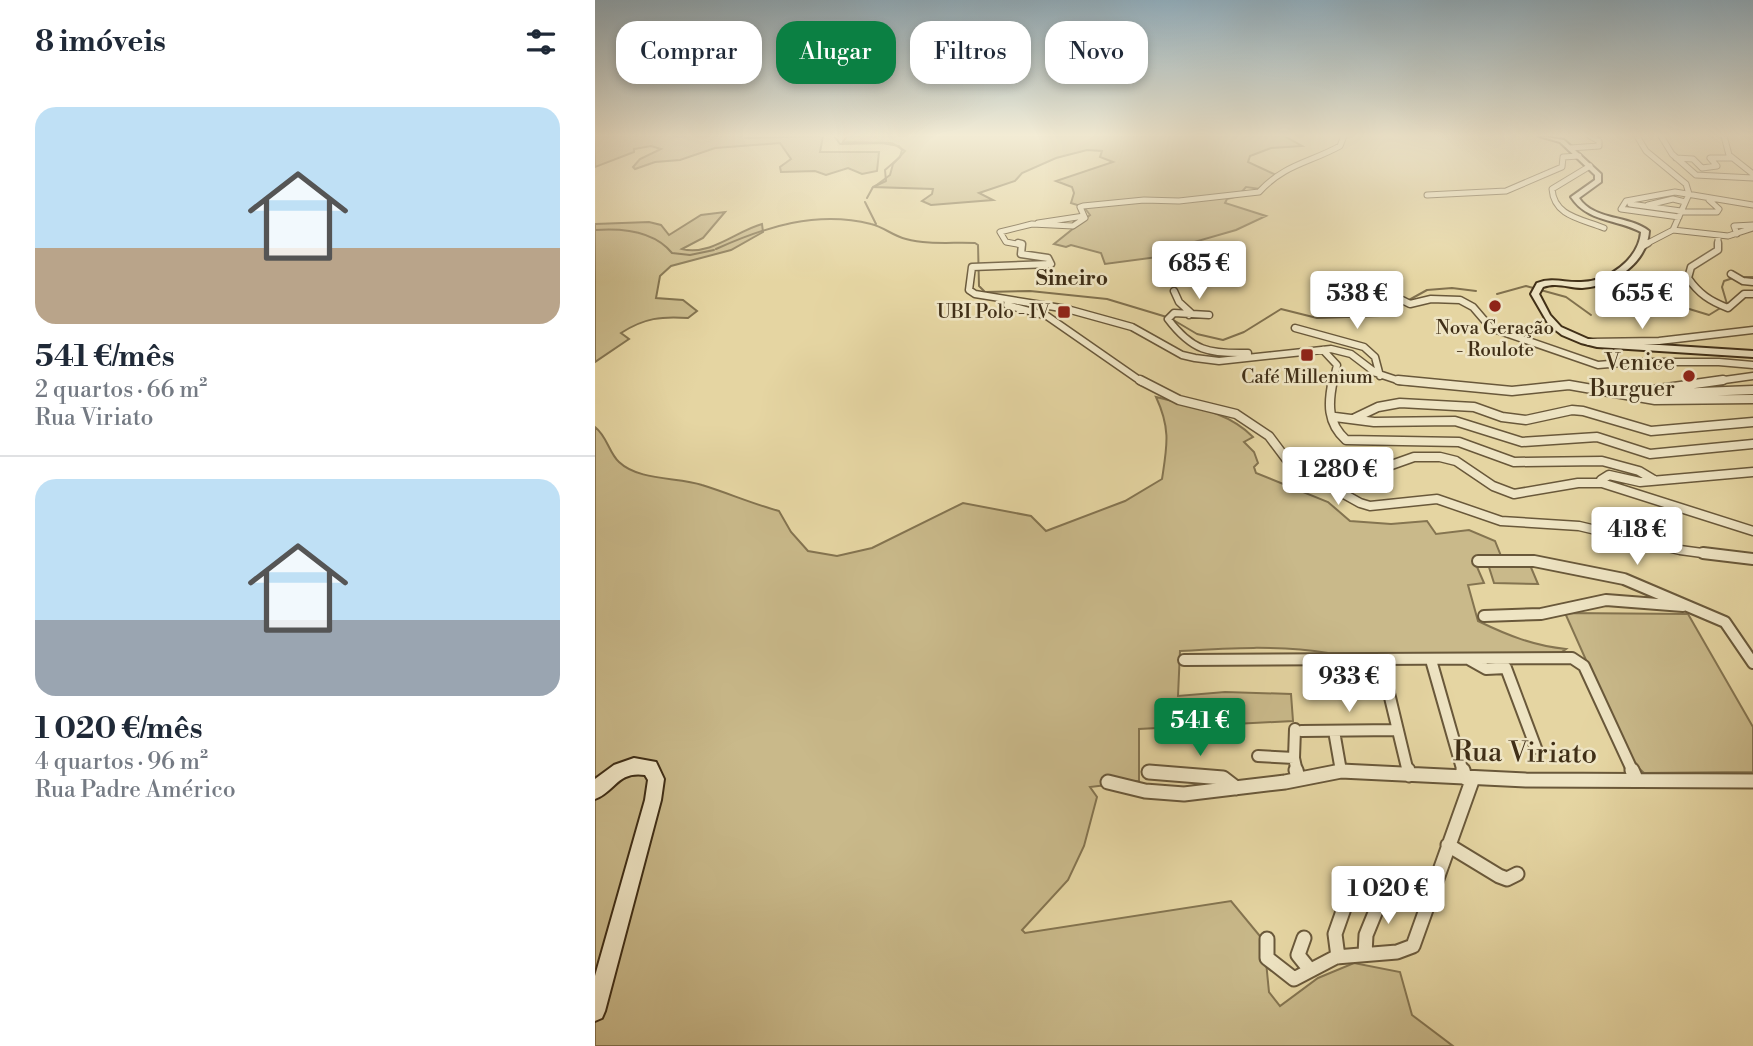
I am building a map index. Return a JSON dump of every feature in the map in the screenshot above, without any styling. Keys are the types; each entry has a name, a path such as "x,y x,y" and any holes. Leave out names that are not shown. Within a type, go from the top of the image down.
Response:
{"street":[{"path":"1266,185 1259,192 1249,195 1179,201 1144,200 1081,207 1084,216 1082,222 1061,227 1036,223 998,234 1010,244 1022,244 1021,254 1042,256 1048,258 1051,264 972,267 969,290 975,294 1003,296 1067,309 1132,327 1182,355 1195,358 1219,361 1323,350 1351,354 1380,376 1400,381 1474,386 1499,391 1552,385 1660,400 1753,400"},
{"path":"1427,195 1506,191 1520,185"},
{"path":"1559,185 1552,189 1551,193 1555,205 1565,213 1604,228"},
{"path":"1591,185 1578,194 1576,201 1587,210 1641,228 1646,235 1643,246 1630,264 1596,282 1580,285 1548,282 1537,290 1552,325 1560,332 1589,342 1753,354"},
{"path":"1673,230 1689,194 1686,185"},
{"path":"1730,203 1736,209 1719,209 1710,214 1621,209 1625,204 1661,193 1689,194 1753,205"},
{"path":"1649,207 1648,204 1673,199 1685,202"},
{"path":"1709,199 1719,209"},
{"path":"1625,204 1680,213"},
{"path":"1643,246 1673,230 1717,236 1737,234 1753,227"},
{"path":"1717,236 1718,250 1691,267 1688,278 1695,290 1707,302 1724,306 1744,294 1753,294"},
{"path":"1735,277 1753,282"},
{"path":"1174,291 1179,302 1191,313 1189,315"},
{"path":"1003,296 1007,305 1038,312 1055,320 1075,337 1153,389 1179,400 1236,414 1269,436 1290,464 1360,503 1370,506 1437,499 1501,520 1579,526 1680,550 1753,559"},
{"path":"1404,302 1460,300 1473,307 1491,328 1598,365 1633,362 1719,362 1753,365"},
{"path":"1209,316 1174,313 1168,318 1182,339 1198,348 1216,352 1277,351 1285,354"},
{"path":"1295,328 1364,347 1375,357 1380,376"},
{"path":"1589,342 1659,341 1753,330"},
{"path":"1323,350 1337,365 1328,403 1335,417 1336,429 1340,436 1352,442 1459,442 1514,462 1602,461 1639,471 1654,480"},
{"path":"1626,394 1753,376"},
{"path":"1660,400 1678,392 1753,390"},
{"path":"1351,419 1378,407 1400,403 1474,407 1514,420 1572,410 1583,411 1651,432 1753,422"},
{"path":"1335,417 1374,422 1455,421 1522,442 1597,437 1650,454 1753,444"},
{"path":"1336,463 1366,474 1414,457 1440,457 1456,461 1493,486 1514,494 1579,483 1602,483 1753,531"},
{"path":"1602,483 1601,480 1609,475 1640,482 1753,472"},
{"path":"1479,561 1534,561 1624,579 1725,622 1753,663"},
{"path":"1484,616 1541,614 1606,600 1694,607"},
{"path":"1184,660 1559,657 1579,662 1588,674 1636,779"},
{"path":"1468,659 1486,669 1506,668 1536,748"},
{"path":"1381,660 1409,775"},
{"path":"1267,939 1267,958 1294,979 1319,962 1365,954 1403,953 1413,946 1469,778 1430,660"},
{"path":"1298,778 1294,758 1298,730 1398,730"},
{"path":"1334,730 1341,771"},
{"path":"1258,756 1281,760 1294,758"},
{"path":"595,791 618,771 635,765 650,768 656,779 595,1011"},
{"name":"Rua Viriato","path":"1108,782 1145,791 1184,794 1341,771 1526,780 1747,781"},
{"name":"Rua Viriato","path":"1149,772 1223,778 1236,788"},
{"path":"1747,781 1753,792"},
{"path":"1448,845 1499,876 1507,879 1517,874"},
{"path":"1365,954 1366,935 1384,891"},
{"path":"1338,957 1333,944 1334,932 1347,897"},
{"path":"1304,938 1298,955 1310,970"}],"shaded area":[{"path":"877,185 1004,185 979,193 993,200 931,205 922,201 932,194 933,189 874,187"},
{"path":"1066,185 1265,185 1260,189 1246,187 1238,196 1227,199 1225,203 1266,216 1236,230 1194,242 1203,259 1165,256 1105,264 1101,253 1071,245 1066,247 1054,244 1090,215 1084,207 1071,203 1074,193 1072,187"},
{"path":"725,212 703,238 682,249 713,246 762,224 763,232 731,250 671,266 660,276 656,298 683,300 697,311 688,318 653,319 629,328 621,333 629,339 595,362 595,224 649,222 661,225 669,235 701,215"},
{"path":"1156,397 1220,415 1243,428 1253,437 1244,442 1254,452 1258,463 1254,467 1256,473 1328,502 1350,521 1391,524 1427,521 1436,534 1469,530 1495,541 1501,556 1474,560 1484,583 1468,585 1478,621 1521,639 1566,649 1559,654 1328,653 1254,648 1180,651 1178,696 1225,692 1291,694 1293,721 1139,729 1139,781 1090,787 1097,797 1084,846 1068,880 1022,930 1025,933 1231,901 1264,941 1269,992 1280,1006 1318,978 1354,963 1400,972 1412,1015 1453,1046 595,1046 595,427 619,462 627,468 648,476 692,482 779,511 791,532 808,551 837,556 872,548 963,503 1031,516 1046,531 1125,501 1162,479 1167,438"},
{"path":"1488,564 1530,565 1538,584 1494,583"},
{"path":"1565,613 1688,614 1753,727 1753,772 1644,773 1631,761"}],"waterway":[{"path":"867,198 873,187 878,185"},
{"path":"865,202 876,224"},
{"path":"716,249 753,234 792,223 851,220 876,225 901,238 914,241 975,243 978,245 979,286 985,292 1030,291 1107,299 1170,318 1197,334 1223,340 1244,332 1281,309 1317,318 1380,316 1427,290 1452,288 1476,291"},
{"path":"595,230 637,232 656,240 672,253 690,255 714,250"},
{"path":"1739,277 1753,277"},
{"path":"1648,303 1663,301 1709,315 1727,304 1722,287 1724,281 1733,278"},
{"path":"1497,294 1526,286 1566,297 1591,315"},
{"path":"1633,313 1643,306"}],"place":[{"name":"Nova Geração - Roulote","path":"1495,306"},
{"name":"UBI Polo - IV","path":"1064,312"},
{"name":"Café Millenium","path":"1307,355"},
{"name":"Venice Burguer","path":"1689,376"}],"district":[{"name":"Sineiro","path":"1072,279"}]}
